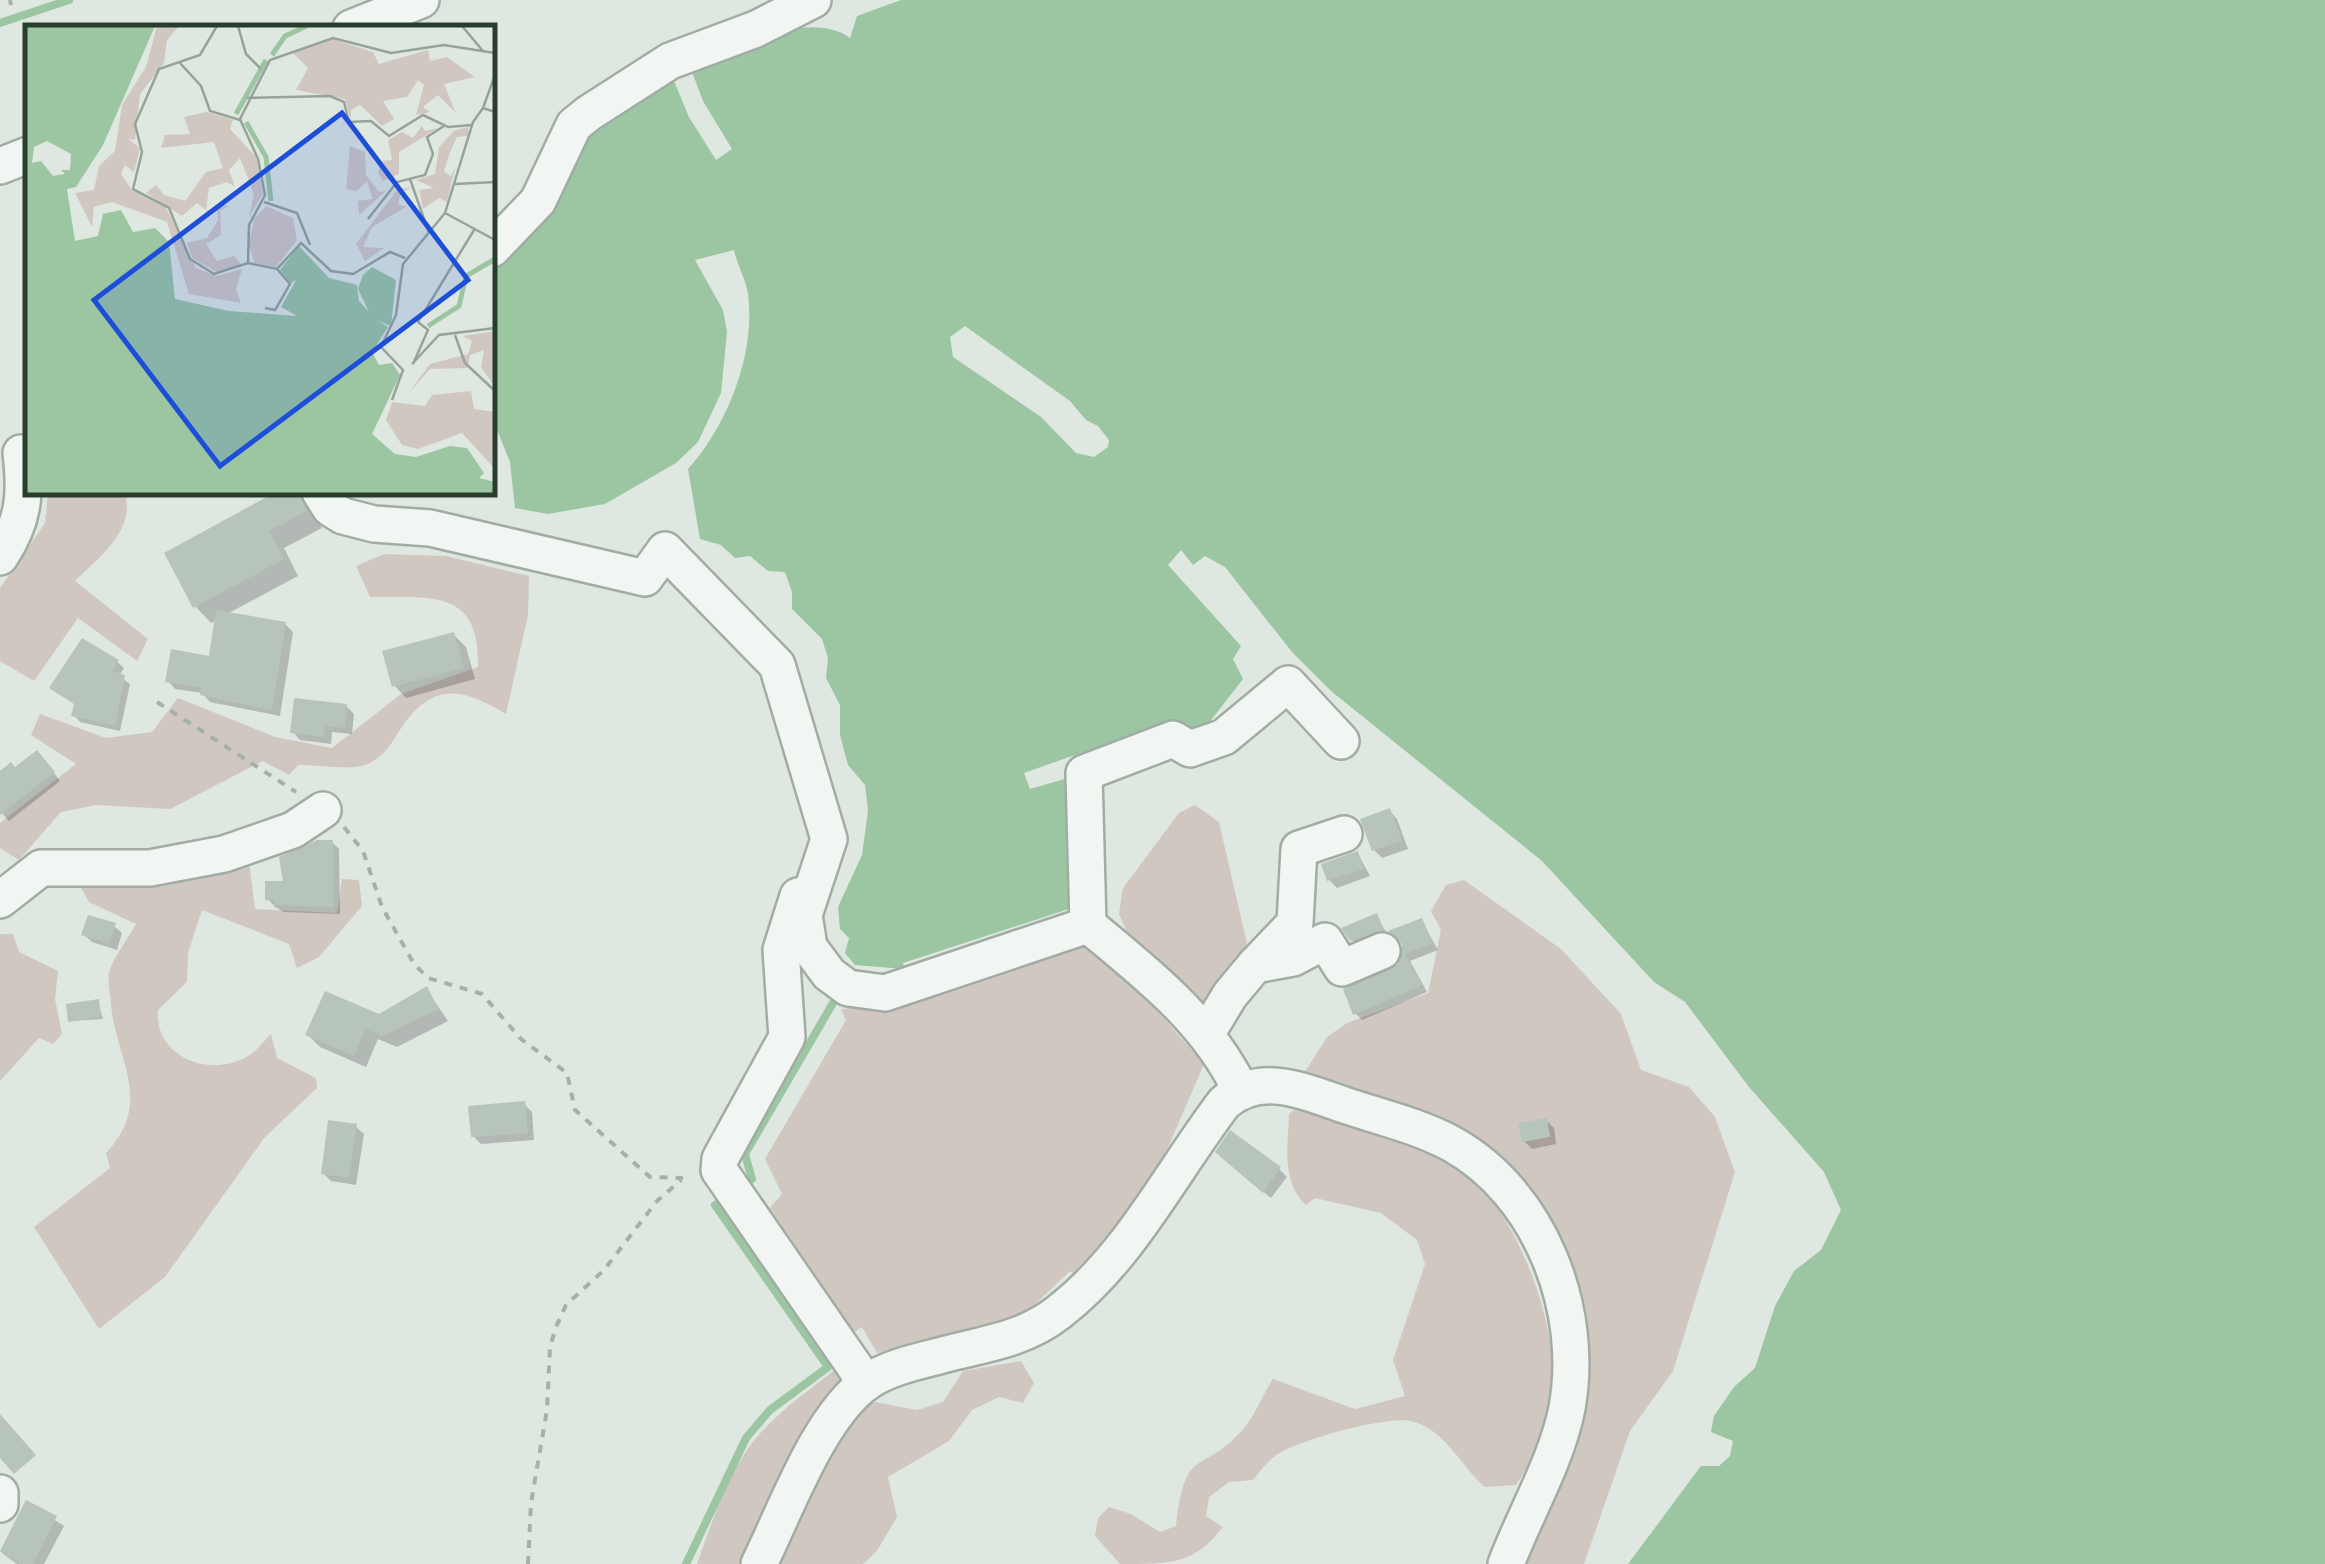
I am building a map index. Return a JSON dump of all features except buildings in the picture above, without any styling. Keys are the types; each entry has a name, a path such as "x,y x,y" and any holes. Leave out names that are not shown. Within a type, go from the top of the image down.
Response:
{"street":[{"path":"358,25 421,0"},
{"path":"495,246 538,201 574,125 589,112 670,61 756,28 814,0"},
{"path":"0,166 25,156"},
{"path":"16,453 25,493"},
{"path":"0,557 18,528 26,495"},
{"path":"322,495 330,508 343,516 374,524 430,528 645,578 665,550 776,665 828,839 804,916 808,947 829,974 858,990 885,993 1088,924"},
{"path":"1240,1089 1220,1048 1151,977 1088,924 1084,773 1173,738 1190,749 1224,737 1288,684 1340,741"},
{"path":"0,900 41,868 150,868 224,854 293,830 323,810"},
{"path":"1207,1034 1255,965 1295,922 1299,850 1344,834"},
{"path":"814,878 795,900 781,950 787,1037 720,1159 728,1185 866,1383"},
{"path":"1255,965 1293,958 1325,941 1342,968 1382,950"},
{"path":"758,1564 830,1423 866,1383 921,1360 1023,1336 1058,1313 1135,1232 1206,1127 1240,1089 1282,1086 1442,1140 1496,1177 1518,1200 1542,1240 1558,1283 1568,1337 1566,1410 1506,1564"},
{"path":"0,1493 0,1504"}],"path":[{"path":"157,702 323,810 352,834 363,851 382,907 414,964 428,978 482,994 521,1039 568,1073 575,1110 650,1177 728,1185"},
{"path":"528,1564 531,1503 547,1410 550,1346 556,1326 566,1305 604,1270 658,1201 683,1178"}],"shaded area":[{"path":"901,0 2325,0 2325,1564 1628,1564 1701,1466 1719,1466 1730,1456 1733,1441 1711,1432 1714,1416 1734,1387 1755,1368 1775,1306 1794,1271 1821,1250 1841,1210 1824,1172 1749,1087 1685,1002 1654,982 1542,861 1331,691 1292,652 1225,567 1205,556 1193,565 1181,550 1168,565 1241,646 1233,659 1243,679 1201,733 1196,737 1168,722 1024,773 1030,789 1075,776 1081,905 903,963 905,969 855,965 845,953 849,938 840,929 838,907 862,855 868,811 865,785 848,765 840,735 840,705 826,678 828,658 822,639 792,609 792,592 785,572 768,571 750,556 735,558 721,545 700,539 688,469 726,411 743,364 748,294 734,250 695,260 723,310 727,332 721,393 698,442 676,463 605,504 548,514 515,508 510,462 495,425 495,263 526,230 586,131 669,69 689,117 716,160 732,149 703,101 688,61 792,29 834,30 850,38 857,16"},
{"path":"48,495 125,495 125,520 113,543 75,581 148,639 137,661 78,618 34,681 0,661 0,588 45,523"},
{"path":"384,554 446,556 529,576 528,615 506,714 465,695 440,695 416,710 387,749 361,766 298,765 289,775 263,761 170,809 96,805 61,812 19,860 0,848 0,823 76,764 31,735 40,714 106,738 152,732 178,698 275,737 332,748 401,694 478,667 471,623 461,610 432,599 370,597 356,566"},
{"path":"1195,805 1219,822 1247,944 1236,972 1204,1014 1130,939 1119,914 1123,888 1179,813"},
{"path":"249,861 255,909 337,913 342,879 359,880 362,906 319,957 297,968 289,944 202,910 188,953 187,982 158,1010 159,1026 175,1051 202,1064 233,1063 248,1056 271,1034 277,1058 316,1078 317,1088 265,1137 165,1277 99,1329 34,1227 110,1168 106,1153 128,1116 129,1081 114,1026 109,977 136,924 89,902 77,880"},
{"path":"1464,880 1561,949 1621,1014 1641,1070 1689,1087 1715,1117 1735,1172 1673,1371 1630,1431 1584,1564 1515,1564 1581,1397 1515,1180 1300,1080 1327,1037 1347,1023 1428,993 1441,930 1431,911 1446,885"},
{"path":"0,934 13,934 19,952 58,971 55,999 62,1034 53,1044 39,1038 0,1081"},
{"path":"1086,941 1107,954 1204,1064 1147,1196 1077,1276 1070,1271 1029,1310 1002,1327 877,1353 862,1327 853,1333 770,1208 782,1194 765,1159 846,1020 841,1010"},
{"path":"1300,1105 1382,1130 1440,1154 1477,1182 1495,1204 1526,1261 1546,1323 1552,1377 1537,1447 1516,1485 1485,1487 1443,1440 1422,1425 1398,1420 1340,1431 1284,1451 1271,1459 1253,1480 1229,1482 1209,1497 1206,1516 1223,1527 1192,1555 1168,1562 1120,1564 1095,1536 1098,1518 1109,1507 1131,1514 1160,1532 1176,1526 1180,1499 1191,1471 1244,1428 1273,1379 1355,1409 1405,1396 1393,1360 1425,1264 1417,1240 1381,1213 1315,1198 1306,1205 1298,1196 1289,1175 1289,1114"},
{"path":"1021,1361 1034,1383 1023,1403 999,1397 972,1410 949,1441 888,1477 897,1517 877,1551 863,1564 772,1564 839,1437 870,1401 917,1410 943,1402 963,1371"},
{"path":"840,1366 843,1381 743,1564 697,1564 725,1491 747,1450 779,1415"}],"pier":[{"path":"965,326 1070,401 1086,420 1098,426 1109,440 1108,447 1094,457 1076,453 1041,417 953,357 950,337"}],"waterway":[{"path":"0,23 69,0"},
{"path":"742,1186 752,1179 745,1154 833,1003"},
{"path":"686,1564 746,1438 770,1410 828,1367 715,1205 727,1197"}]}
